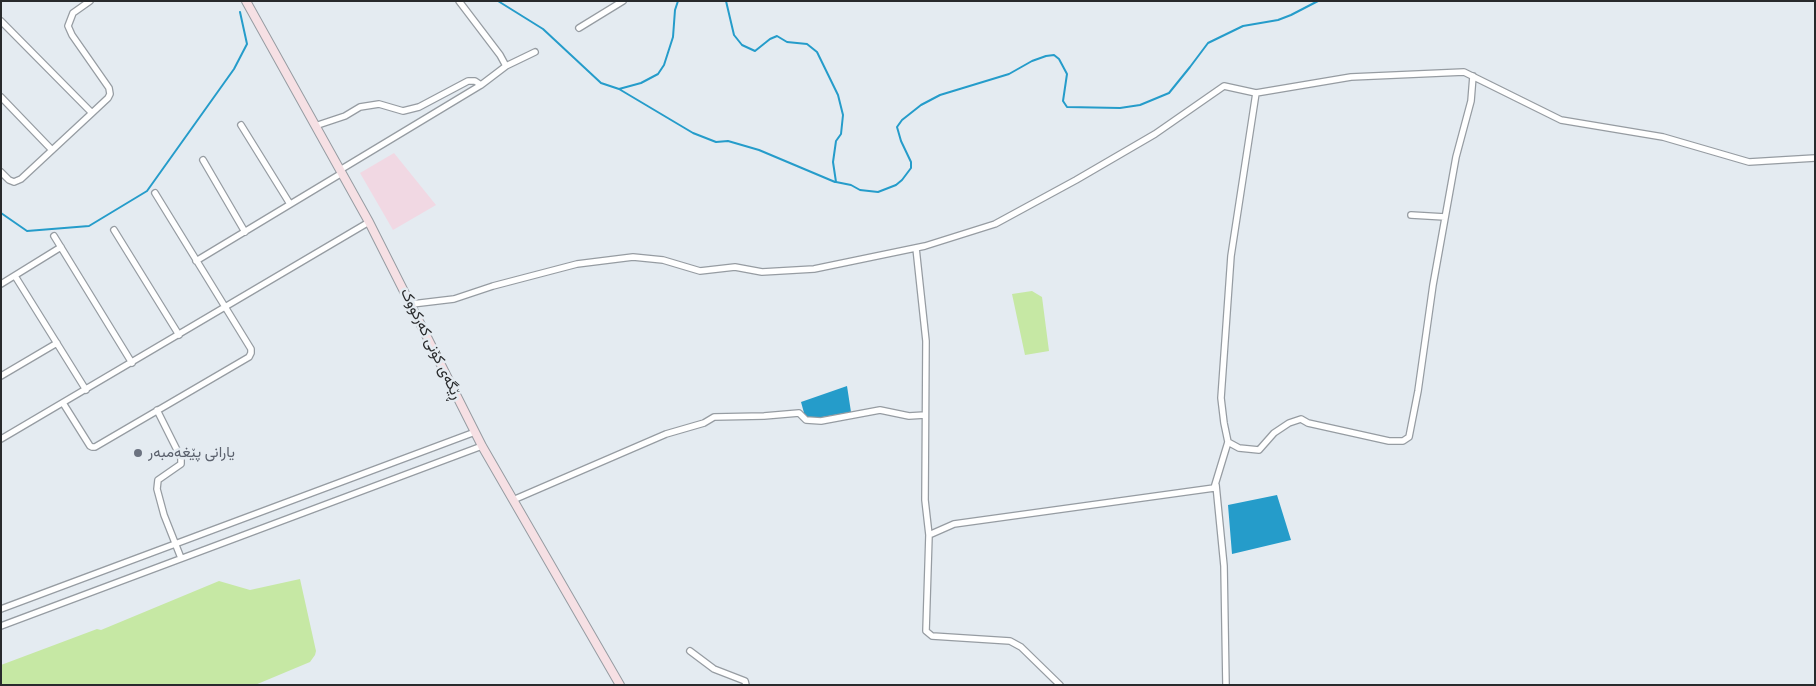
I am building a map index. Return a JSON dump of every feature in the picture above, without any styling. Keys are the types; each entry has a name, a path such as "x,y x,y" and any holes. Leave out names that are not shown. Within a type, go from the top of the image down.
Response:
{"street":[{"path":"1,172 14,182 21,179 108,98 110,94 109,88 72,35 68,26 73,13 90,1"},
{"name":"ڕێگەی کۆنی کەرکووک","path":"246,1 370,222 482,446 620,685"},
{"path":"459,1 500,54 506,66"},
{"path":"579,28 623,1"},
{"path":"1,21 92,113"},
{"path":"196,261 481,85 506,66 535,52"},
{"path":"412,304 454,299 493,286 577,264 633,257 663,260 700,271 735,268 762,272 814,269 916,248 995,224 1155,134 1224,86 1256,93 1351,77 1464,72 1561,120 1663,137 1749,162 1815,158"},
{"path":"1228,442 1240,448 1260,450 1274,433 1289,423 1301,420 1388,441 1403,441 1409,437 1418,392 1445,217 1456,157 1471,101 1473,76"},
{"path":"316,126 344,116 360,107 379,104 403,111 420,107 468,81 481,85"},
{"path":"929,535 954,524 1214,488 1228,442 1221,398 1231,256 1256,93"},
{"path":"1,97 52,150"},
{"path":"241,125 290,204"},
{"path":"203,160 244,232"},
{"path":"63,403 92,447 249,357 251,353 251,349 226,307 155,193"},
{"path":"1411,214 1445,217"},
{"path":"1,439 370,222"},
{"path":"114,230 179,335"},
{"path":"54,236 132,362"},
{"path":"1,284 60,248"},
{"path":"916,248 926,340 926,500 929,535 926,631 932,636 1010,641 1021,647 1060,685"},
{"path":"15,276 86,390"},
{"path":"1,376 57,343"},
{"path":"157,410 181,458 181,464 158,480 157,489 164,515 181,558"},
{"path":"513,500 666,434 704,423 714,417 799,413 806,420 821,421 880,410 909,416 925,415"},
{"path":"1,609 475,432"},
{"path":"1,626 482,446"},
{"path":"1216,481 1224,566 1226,685"},
{"path":"690,651 714,669 745,682 746,685"}],"shaded area":[{"path":"394,153 436,205 393,230 360,173"}],"green space":[{"path":"1032,291 1042,297 1049,351 1025,355 1012,294"},
{"path":"300,579 316,651 315,655 310,662 255,685 1,685 1,665 97,629 101,630 219,581 250,590"}],"water":[{"path":"847,386 851,412 806,420 801,402"},
{"path":"1277,495 1291,540 1232,554 1228,505"}],"waterway":[{"path":"498,1 543,29 601,83 619,89 641,83 658,74 664,65 673,37 675,10 678,1"},
{"path":"726,1 734,35 742,45 755,51 777,36 787,42 807,44 817,52 838,95 843,115 841,134 836,141 833,162 836,182 851,185 860,190 878,192 896,185 911,168 911,162 897,127 902,120 921,105 940,95 1009,74 1032,61 1054,55 1059,59 1067,74 1063,101 1067,107 1120,108 1140,105 1169,93 1208,43 1243,26 1278,20 1318,1"},
{"path":"1,213 27,231 89,226 147,191 234,69 247,44 240,12"},
{"path":"619,89 693,133 716,142 728,141 759,150 835,182"}],"place":[{"name":"یارانی پێغەمبەر","path":"138,453"}]}
